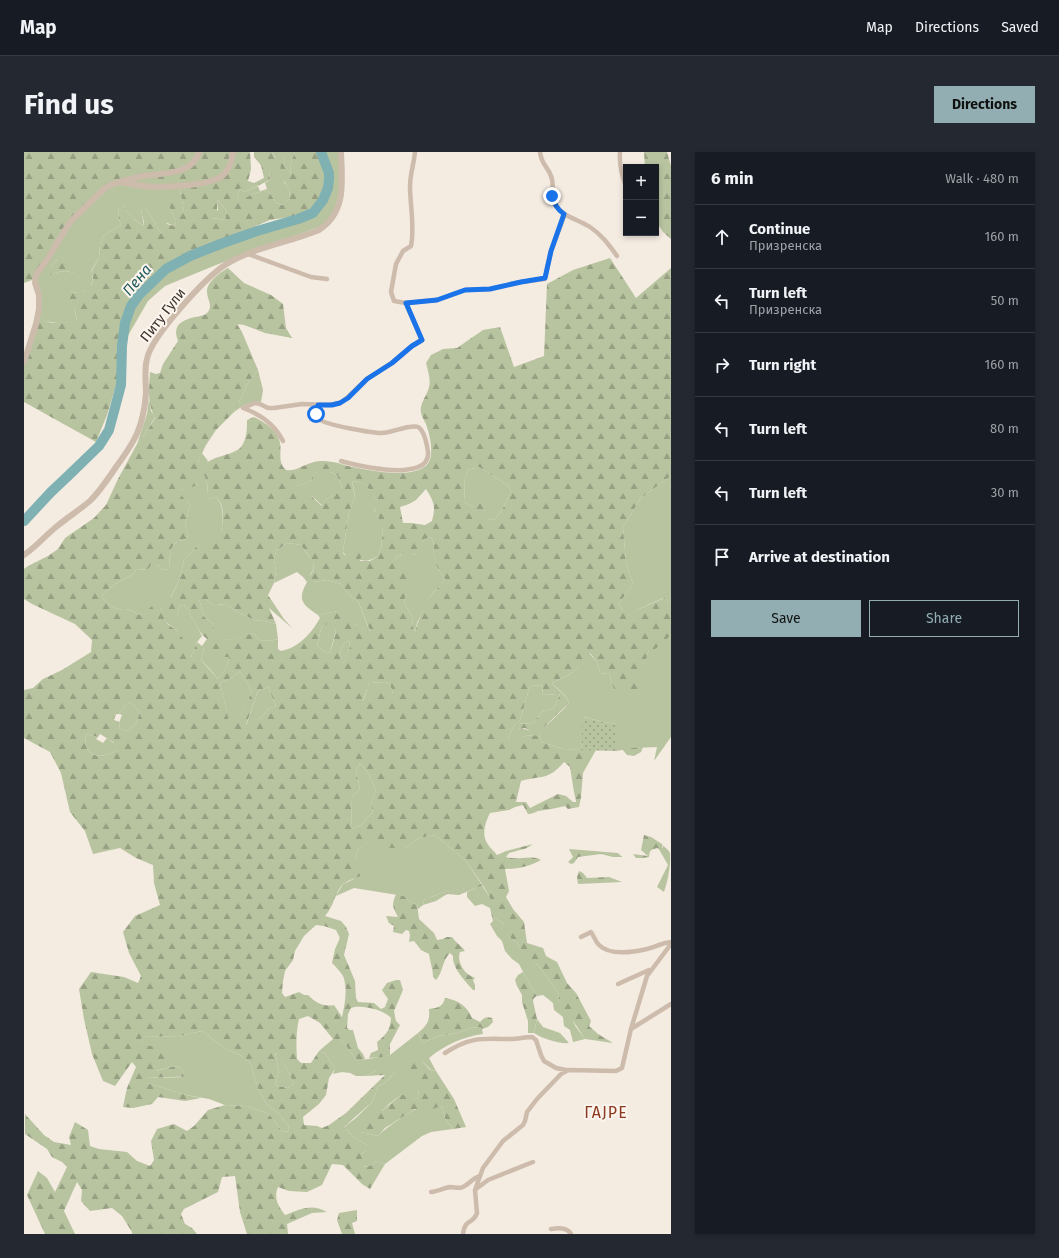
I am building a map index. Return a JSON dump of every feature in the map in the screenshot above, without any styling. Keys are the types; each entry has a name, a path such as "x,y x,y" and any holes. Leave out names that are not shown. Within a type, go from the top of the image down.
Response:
{"street":[{"path":"24,362 39,309 39,296 35,283 36,275 70,222 110,185 143,176 173,172 185,168 193,163 199,152"},
{"path":"122,182 144,186 168,186 201,183 224,175 231,164 233,152"},
{"name":"Питу Гули","path":"24,554 90,501 128,450 137,433 143,416 146,393 146,361 150,350 159,336 200,288 214,274 226,265 248,254 314,232 330,222 340,202 342,182 341,152"},
{"path":"415,152 410,185 412,240 411,246 403,251 396,264 391,292 394,301 406,303 437,300 465,290 490,289 545,278 551,251 564,214"},
{"path":"540,152 542,162 548,169 553,181 552,196 560,212 590,227 603,237 617,256"},
{"path":"620,152 620,167 623,177"},
{"path":"143,176 139,178 138,182 140,185 144,186"},
{"path":"248,254 311,277 327,279"},
{"path":"283,441 280,435 270,424 243,408 254,404 271,408 302,404 332,405 340,403 348,398 367,379 392,363 412,346 422,340 406,303"},
{"path":"318,405 316,410 317,417 326,423 382,433 417,427 424,435 428,454 427,461 423,465 407,470 389,470 363,467 341,461"},
{"path":"581,937 591,932 600,946 614,952 642,950 661,944 671,943"},
{"path":"445,1053 462,1044 477,1039 512,1039 532,1037 536,1040 544,1061 557,1069 610,1071 621,1069 645,981 651,969 671,943"},
{"path":"618,984 651,969"},
{"path":"631,1029 671,1004"},
{"path":"463,1234 466,1223 476,1217 475,1190 483,1168 503,1141 522,1125 525,1121 527,1112 537,1099 558,1077 568,1070"},
{"path":"475,1190 488,1180 533,1162"},
{"path":"431,1192 450,1187 459,1188 480,1176"},
{"path":"551,1229 564,1229 569,1231 571,1234"}],"green space":[{"path":"24,152 250,152 251,169 248,181 254,183 264,178 261,165 254,157 254,152 272,152 277,166 274,174 271,174 269,171 270,180 244,192 240,188 237,196 239,202 252,194 265,190 270,193 276,203 283,205 289,199 290,190 285,183 281,171 281,162 283,158 290,175 291,162 295,152 318,152 325,174 326,187 322,198 317,204 296,216 270,220 173,260 139,289 122,319 118,345 117,382 107,415 96,442 24,402 24,362 35,326 46,321 52,323 77,320 74,307 67,298 71,293 85,291 92,284 93,277 91,272 99,258 100,245 103,236 121,225 118,214 120,204 123,204 131,216 144,226 141,209 142,206 145,207 161,233 163,223 175,226 176,221 170,208 171,198 181,215 184,211 179,185 155,186 152,182 154,175 116,183 81,211 35,279 24,283","holes":["218,200 227,211 225,220 212,218 217,215"]},
{"path":"272,152 295,152 291,162 290,176 283,158 284,182 290,190 289,199 284,205 276,203 270,193 265,190 252,194 239,203 237,196 240,188 244,192 258,186 260,191 267,189 265,183 270,180 269,170 275,157"},
{"path":"321,152 341,152 341,197 327,224 216,265 165,286 148,301 122,346 123,333 128,313 134,302 165,270 190,256 214,246 269,227 303,218 313,213 324,200 330,177"},
{"path":"644,152 667,152 671,166 671,239 663,232 659,226 659,164 645,164"},
{"path":"154,175 179,185 184,211 181,216 177,209 170,208 176,221 175,226 167,223 161,233 145,207 141,210 144,226 132,217 123,204 120,205 118,215 121,225 103,236 100,245 99,258 91,271 93,280 90,287 82,292 71,293 77,321 54,323 46,321 35,326 38,316 36,275 66,226 105,188","holes":["58,259 74,273 62,271 50,275 50,267"]},
{"path":"218,200 227,211 225,220 212,218 218,210"},
{"path":"59,256 65,258 72,264 74,267 74,273 62,271 50,275 50,267"},
{"path":"610,258 636,298 671,268 671,476 641,498 623,527 626,563 633,584 618,605 623,610 637,610 664,598 671,602 671,635 654,650 649,650 645,662 641,667 641,681 638,688 631,693 626,694 614,690 609,674 600,673 597,662 590,653 579,668 552,683 566,697 569,703 540,731 539,735 542,742 563,749 596,750 583,773 579,807 568,809 565,806 528,814 523,805 509,810 490,813 486,823 484,835 488,844 497,855 533,844 527,848 509,853 506,857 537,858 541,860 524,867 505,869 509,891 506,897 513,909 524,922 527,943 543,948 546,956 557,962 567,983 576,993 591,1021 589,1026 598,1034 613,1043 585,1039 572,1020 561,1013 558,1004 559,994 537,964 525,956 518,944 508,935 503,923 492,917 490,898 483,885 459,895 447,894 436,901 423,905 424,900 441,893 482,884 466,861 435,835 419,838 406,848 391,848 380,845 376,837 358,849 355,860 362,875 342,885 325,916 341,921 349,934 344,955 355,981 356,998 358,1002 374,1003 381,1009 385,1007 388,999 382,990 387,983 400,980 403,990 394,1011 396,1021 400,1025 390,1044 390,1055 369,1058 371,1053 378,1050 377,1042 387,1032 390,1026 391,1018 384,1012 366,1007 351,1008 348,1014 347,1028 353,1030 358,1048 365,1059 357,1061 344,1043 339,1039 333,1039 320,1023 308,1016 299,1019 296,1044 297,1059 301,1063 311,1063 319,1051 326,1054 335,1069 329,1078 326,1095 319,1104 303,1117 304,1125 322,1128 329,1125 346,1113 385,1075 365,1076 376,1071 392,1069 395,1072 388,1080 378,1087 372,1102 344,1127 355,1138 367,1145 367,1149 362,1154 362,1167 370,1166 376,1161 385,1164 370,1189 362,1184 343,1165 332,1164 322,1185 307,1192 289,1191 278,1187 276,1195 279,1206 285,1215 311,1207 327,1212 312,1213 287,1224 288,1234 247,1234 240,1212 235,1176 222,1177 218,1192 184,1209 181,1214 185,1224 192,1228 197,1234 132,1234 122,1216 112,1208 90,1211 81,1201 82,1190 77,1182 64,1211 75,1234 45,1234 27,1195 38,1171 47,1178 55,1192 67,1167 62,1162 52,1157 47,1149 25,1134 25,1114 44,1135 54,1142 71,1145 69,1137 75,1122 88,1130 90,1146 99,1149 127,1152 137,1161 150,1166 154,1160 151,1141 157,1129 174,1124 187,1131 194,1126 208,1110 225,1105 247,1106 269,1114 283,1132 289,1131 288,1125 278,1113 267,1105 258,1089 251,1064 240,1055 226,1049 202,1031 179,1036 142,1037 141,1041 145,1045 166,1049 166,1060 154,1065 156,1071 175,1066 180,1068 184,1077 150,1077 148,1079 148,1083 201,1098 185,1101 158,1097 152,1104 133,1108 123,1107 127,1088 136,1067 132,1062 115,1086 103,1081 92,1054 79,989 91,972 124,977 138,983 141,976 129,953 123,932 135,916 160,905 154,883 153,865 136,858 120,848 93,854 85,831 70,812 61,773 50,752 24,738 24,690 33,688 43,679 62,670 91,652 92,640 75,624 24,599 24,569 58,549 65,538 94,518 106,505 137,444 155,418 150,401 150,372 156,374 160,373 163,364 178,341 176,329 178,326 183,321 204,315 209,311 210,305 207,293 208,287 215,277 228,268 244,283 271,295 283,304 286,328 292,338 265,333 237,324 242,332 258,370 246,386 243,395 232,414 216,430 206,445 198,462 198,484 179,491 190,505 185,526 188,536 187,539 178,541 172,547 169,570 162,569 157,564 152,564 148,569 136,570 132,575 115,584 103,594 102,598 114,608 128,609 141,615 144,615 152,606 159,604 166,622 180,635 186,644 191,657 197,642 202,646 207,639 200,632 184,605 180,606 177,615 173,617 170,616 168,604 180,578 184,560 196,547 221,533 223,509 216,497 208,499 207,485 203,468 215,458 232,453 241,447 246,437 247,420 254,417 274,430 279,438 280,457 283,467 286,470 293,470 314,462 322,461 386,472 411,472 421,469 428,463 431,454 429,435 421,414 421,410 422,403 430,384 426,363 431,355 443,349 457,348 483,330 500,327 514,367 544,356 547,284 573,270","holes":["479,467 509,486 511,493 494,520 486,519 483,499 477,500 473,507 464,502 465,478 468,470","317,472 330,472 337,475 342,487 338,493 326,499 322,506 309,494 297,493 297,486 313,480 313,475","352,481 361,483 367,487 378,501 374,514 378,516 383,530 381,548 378,556 370,561 360,561 360,553 355,550 348,556 344,555 343,551 349,513 355,497","426,489 434,504 432,521 425,525 403,523 400,507 416,500","431,537 434,545 435,562 445,579 428,601 415,632 412,617 404,602 409,587 409,579 403,568 394,560 403,554 419,554 420,548 425,539","287,543 301,545 314,565 314,569 309,580 314,582 327,580 341,584 348,594 358,601 370,631 354,624 348,612 338,611 318,615 320,618 317,624 304,639 293,647 281,651 278,649 278,639 270,641 260,640 253,633 239,638 229,639 215,636 213,624 204,617 199,599 205,599 212,604 228,605 234,610 254,620 276,624 269,608 293,629 284,619 268,595 274,583 276,571 274,560 276,551","331,624 336,630 333,643 330,653 317,646 322,625","349,640 350,647 343,664 340,652 344,643","204,648 215,656 229,657 227,667 218,679 201,660","240,671 252,691 244,710 230,725 220,683 233,677","385,682 390,684 393,694 379,686 363,701 369,683","543,685 542,695 560,694 554,708 542,712 533,723 517,724 520,720 530,686","268,687 276,706 268,709 262,717 246,725 258,691","130,702 140,712 136,723 129,731 120,729 120,722 114,720 116,714 119,714","516,724 516,726 520,729 525,728 538,735 525,736 512,742 508,738","86,734 98,737 100,734 113,742 116,746 116,751 109,754 98,756 89,752 87,748","564,762 570,767 576,802 573,802 566,796 558,794 530,808 526,802 516,802 521,781 549,775","360,763 369,775 376,790 371,804 373,812 361,825 352,829 351,799 360,789 356,771","316,925 336,930 340,938 335,949 332,963 342,974 345,981 346,996 342,1017 334,1005 320,1004 308,995 304,995 299,992 285,997 282,993 285,971 293,960 295,951 304,936","275,1052 287,1069 294,1084 288,1088 275,1085 279,1071"]},
{"path":"258,370 263,390 261,402 253,402 245,405 232,414 243,395 246,386"},
{"path":"149,398 151,411 155,417 137,444 147,414"},
{"path":"202,453 208,461 203,471 208,499 216,497 219,501 223,519 221,534 196,547 184,560 180,578 171,597 177,615 180,606 184,605 202,636 197,642 191,657 177,631 166,622 163,617 161,607 152,606 144,615 141,615 128,609 114,608 102,598 103,594 115,584 132,575 136,570 148,569 152,564 157,564 162,569 169,570 172,547 178,541 187,539 188,536 185,526 190,505 179,494 179,491 198,484 198,462"},
{"path":"479,467 509,486 511,493 494,520 485,519 484,507 473,507 464,502 465,478 468,470"},
{"path":"317,472 330,472 337,475 342,487 339,493 326,499 323,506 313,497 297,493 297,486 313,480 313,475"},
{"path":"671,476 671,602 663,598 637,610 623,610 618,605 633,584 626,563 623,527 641,498"},
{"path":"352,481 364,485 370,490 378,501 378,506 374,511 383,530 381,548 378,556 367,561 358,559 350,554 346,557 343,551 349,513 355,497"},
{"path":"431,537 434,545 435,562 445,579 431,595 417,623 415,632 412,617 404,602 409,586 394,560 403,554 415,555 425,539"},
{"path":"287,543 301,545 313,562 314,568 310,575 314,582 327,580 341,584 348,594 358,601 370,632 354,624 338,611 318,615 308,608 302,597 302,593 307,582 297,572 274,583 276,571 274,560 276,551"},
{"path":"199,599 205,599 212,604 228,605 234,610 254,620 276,624 278,639 270,641 260,640 253,633 229,640 214,636 213,624 204,617"},
{"path":"331,623 336,630 330,653 317,646 322,625"},
{"path":"671,635 671,737 654,761 657,747 616,751 616,724 584,717 581,750 563,749 542,742 539,735 525,736 512,743 508,738 516,724 520,729 538,731 545,727 559,714 569,703 564,695 552,683 569,675 578,668 589,653 597,662 600,673 609,674 614,690 641,681 641,667 649,650"},
{"path":"349,640 350,647 343,665 340,652 344,643"},
{"path":"204,648 229,657 227,667 218,679 201,660"},
{"path":"240,671 252,691 244,710 230,726 220,683 233,677"},
{"path":"385,682 390,684 393,694 363,702 369,683"},
{"path":"543,685 542,695 560,694 554,708 542,712 533,723 516,724 520,720 530,686"},
{"path":"268,687 276,706 268,709 262,717 246,726 258,691"},
{"path":"130,702 140,712 136,723 129,731 120,729 119,723 122,715 119,714"},
{"path":"583,717 616,724 616,751 581,750"},
{"path":"86,734 98,737 96,739 103,743 107,738 116,745 116,751 98,756 89,752 86,742"},
{"path":"643,747 641,752 634,756 627,755 622,749"},
{"path":"360,763 369,775 376,790 371,804 373,812 361,825 352,829 351,799 360,789 356,771"},
{"path":"435,835 466,861 490,898 490,908 482,904 475,906 467,897 467,892 481,885 441,893 424,900 423,905 418,909 417,904 412,903 404,896 354,888 336,896 343,884 354,879 355,860 358,849 376,836 406,848 419,838"},
{"path":"644,835 651,837 662,844 662,850 660,851 658,848 654,849 650,851 649,857 636,858 633,854 648,856 641,850"},
{"path":"662,844 670,853 669,872 664,892 657,887 668,865 660,851 663,847"},
{"path":"569,849 618,853 622,857 613,857 601,854 578,857 574,863 571,864 568,862 573,857"},
{"path":"579,871 587,878 609,877 622,882 578,884 577,877"},
{"path":"396,894 404,896 412,903 417,904 419,919 434,933 437,940 452,937 464,949 465,951 460,952 459,958 462,968 466,973 475,978 473,980 475,990 473,990 457,970 453,961 453,956 450,953 445,959 440,974 436,980 433,977 429,954 421,950 414,941 409,942 409,931 406,930 402,934 393,932 394,926 389,923 386,916 398,917 393,906"},
{"path":"492,917 503,923 513,940 518,944 525,955 537,964 559,994 558,1004 571,1018 585,1039 573,1042 570,1030 564,1026 563,1017 554,1010 553,1003 543,995 537,996 519,964 505,951 502,941 497,936 490,924 493,921"},
{"path":"523,972 537,996 533,1001 537,1019 534,1033 528,1033 528,1021 522,1002 522,995 515,980 518,975"},
{"path":"445,998 462,1004 468,1010 472,1018 480,1022 484,1018 488,1017 492,1018 493,1022 488,1027 482,1029 480,1027 470,1028 458,1033 438,1036 423,1043 418,1033 427,1023 429,1009 439,1006 443,1003"},
{"path":"537,1019 543,1027 560,1033 569,1043 551,1041 534,1033"},
{"path":"480,1027 483,1034 454,1042 429,1058 436,1071 431,1070 422,1061 418,1097 412,1102 402,1094 389,1104 361,1132 378,1136 385,1129 414,1110 442,1106 445,1119 453,1129 431,1132 422,1136 385,1164 376,1161 370,1166 362,1167 362,1154 367,1149 367,1145 355,1138 344,1127 356,1118 372,1102 378,1087 388,1080 395,1072 376,1071 365,1076 356,1076 350,1073 342,1072 333,1074 335,1069 326,1054 319,1051 333,1039 339,1039 344,1043 357,1061 390,1055 418,1033 423,1043 438,1036 458,1033 470,1028"},
{"path":"202,1031 226,1049 240,1055 251,1064 258,1089 267,1105 278,1113 288,1125 289,1131 283,1132 269,1114 247,1106 225,1105 209,1099 186,1095 148,1083 148,1079 150,1077 184,1077 180,1068 175,1066 155,1071 150,1055 141,1041 142,1037 179,1036"},
{"path":"275,1051 287,1069 294,1084 288,1088 275,1085 279,1071"},
{"path":"422,1061 430,1070 436,1071 454,1099 466,1127 453,1129 445,1119 442,1106 432,1109 426,1114 415,1109 385,1128 378,1136 361,1132 360,1122 370,1111 382,1111 402,1094 412,1101 418,1097 419,1085 408,1081 405,1073 414,1062"},
{"path":"357,1210 357,1221 352,1223 355,1234 342,1234 337,1220 339,1213"}],"waterway":[{"name":"Пена","path":"24,521 51,492 99,446 109,430 121,385 122,346 125,323 131,306 139,295 166,269 190,256 257,231 313,213 323,200 328,188 329,173 321,152"}],"district":[{"name":"ГАЈРЕ","path":"606,1112"}],"route":[{"path":"316,414 318,405 332,405 340,403 348,398 367,379 392,363 412,346 422,340 406,303 437,300 447,297 455,292 483,288 490,289 545,278 551,251 564,214 560,212 552,196"}]}
